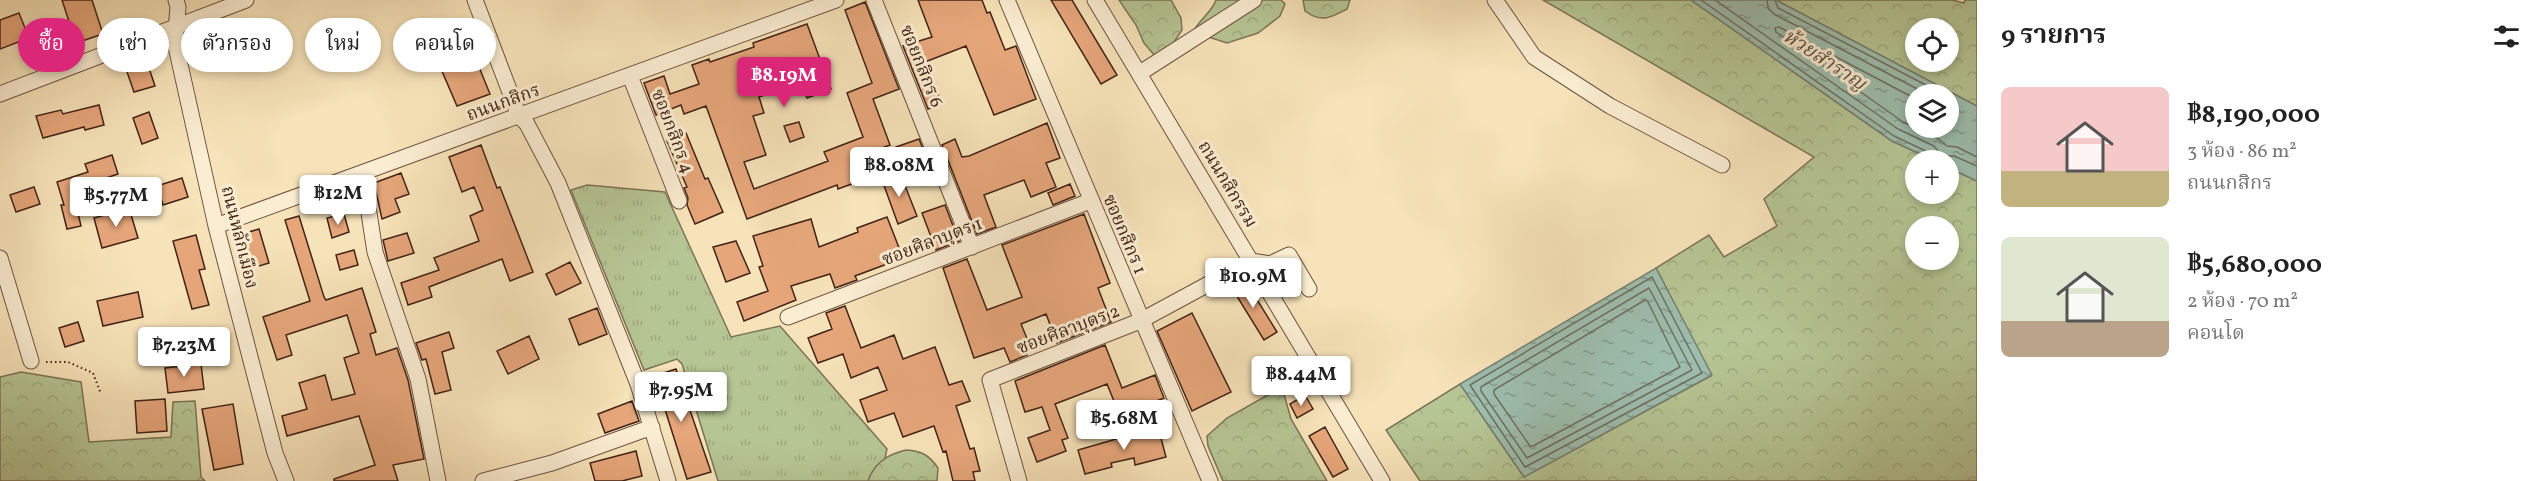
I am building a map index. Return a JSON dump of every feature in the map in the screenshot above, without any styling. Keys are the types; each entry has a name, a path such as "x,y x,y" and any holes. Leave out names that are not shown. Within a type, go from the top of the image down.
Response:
{"street":[{"name":"ถนนหลักเมือง","path":"176,0 175,42 216,226 275,453 286,481"},
{"path":"0,94 246,0"},
{"path":"475,0 519,116 527,124 558,183 638,384 668,481"},
{"name":"ถนนกสิกร","path":"216,226 836,0"},
{"name":"ซอยกสิกร 6","path":"874,0 972,247"},
{"name":"ซอยกสิกร 1","path":"1007,0 1140,321 1210,481"},
{"name":"ถนนกสิกรรม","path":"1095,0 1382,481"},
{"path":"1140,73 1254,0"},
{"path":"1495,0 1534,57 1610,106 1722,165"},
{"name":"ซอยกสิกร 4","path":"630,76 679,201"},
{"path":"363,174 375,252 418,379 438,481"},
{"name":"ซอยศิลาบุตร 1","path":"788,317 1090,201"},
{"path":"1251,261 1270,264 1289,255 1309,289"},
{"path":"0,258 6,300 31,361"},
{"name":"ซอยศิลาบุตร 2","path":"1019,481 990,380 1140,321 1251,261"},
{"path":"483,481 552,463 652,427"}],"path":[{"path":"31,361 68,362 93,373 101,394"}],"green space":[{"path":"1119,0 1171,0 1181,18 1182,30 1168,51 1156,57 1144,43 1136,25"},
{"path":"1216,0 1281,0 1285,4 1280,16 1258,33 1227,43 1193,32"},
{"path":"1303,0 1350,0 1347,9 1330,17 1321,18 1305,11"},
{"path":"1543,0 1691,0 1892,141 1911,150 1905,150 1905,204 1959,204 1959,173 1977,181 1977,481 1420,481 1386,430 1460,384 1524,477 1711,376 1656,268 1709,235 1724,257 1777,226 1764,199 1814,157"},
{"path":"1776,0 1952,0 1964,3 1965,0 1977,0 1977,106 1959,97 1959,84 1935,84 1913,72 1959,72 1959,18 1905,18 1905,68"},
{"path":"587,185 665,192 731,337 780,326 887,449 880,481 718,481 682,364 677,359 644,370 571,190"},
{"path":"21,372 81,382 89,442 171,437 173,402 195,401 201,477 205,481 0,481 0,377"},
{"path":"1282,387 1291,419 1327,481 1223,481 1208,446 1207,436 1227,418"},
{"path":"906,450 925,454 931,460 938,468 937,481 868,481 882,460"}],"water":[{"name":"ห้วยสำราญ","path":"1691,0 1776,0 1905,68 1905,72 1913,72 1935,84 1905,84 1905,138 1959,138 1959,97 1977,106 1977,181 1959,173 1959,150 1911,150 1892,141"},
{"path":"1656,268 1712,375 1524,477 1460,384"}],"building":[{"path":"62,0 92,0 98,18 97,36 85,40 85,18 68,18"},
{"path":"918,0 982,0 987,13 990,12 1005,50 1016,46 1036,99 994,115 966,46 925,62 942,104 928,109 903,46 932,37"},
{"path":"1051,0 1072,0 1117,75 1101,84"},
{"path":"865,2 899,89 873,99 890,145 863,155 871,177 838,189 837,185 747,219 706,106 684,114 681,105 656,115 644,83 664,76 670,94 699,84 692,65 709,59 710,62 754,47 753,43 807,24 831,89 807,98 801,83 759,97 764,113 753,116 766,155 744,162 754,189 828,161 824,152 863,137 847,93 872,83 845,10"},
{"path":"19,13 21,18 18,18 18,42 0,49 0,20"},
{"path":"127,72 150,72 155,86 134,92"},
{"path":"442,72 481,72 490,94 457,106"},
{"path":"99,105 104,125 85,130 84,127 43,138 36,116 61,110 63,114"},
{"path":"149,112 158,138 142,144 133,118"},
{"path":"799,122 804,137 790,142 784,126"},
{"path":"1047,123 1060,158 1046,163 1056,187 1031,197 1024,180 984,195 996,227 977,234 942,145 955,139 962,157 969,156"},
{"path":"686,133 705,179 708,178 723,212 695,224 687,205 688,198 684,188 687,187 667,141"},
{"path":"919,139 928,161 905,170 896,147"},
{"path":"481,145 533,272 510,281 502,259 429,287 432,297 408,305 401,283 439,270 434,258 479,241 470,216 483,210 474,187 462,192 449,157"},
{"path":"112,155 118,174 82,186 84,193 74,196 81,226 67,229 61,205 64,205 57,182 88,172 85,164"},
{"path":"401,173 409,194 395,199 400,212 382,219 374,183"},
{"path":"900,173 917,216 898,224 882,180"},
{"path":"182,178 188,197 163,205 157,186"},
{"path":"1070,184 1075,196 1053,205 1048,193"},
{"path":"34,187 40,204 16,212 10,195"},
{"path":"945,205 959,241 936,250 922,213"},
{"path":"129,208 138,238 102,248 94,218"},
{"path":"344,214 349,232 332,238 327,218"},
{"path":"1084,214 1110,283 1098,288 1111,322 1057,343 1046,314 1021,324 1031,348 1026,350 1027,355 1010,362 1004,348 974,358 943,268 967,259 987,310 1022,297 1002,245"},
{"path":"299,216 326,300 362,288 376,332 370,334 376,355 397,348 408,380 424,459 393,465 398,481 334,481 334,479 375,465 359,416 287,436 282,416 307,409 299,383 325,375 332,400 355,394 344,358 359,353 347,315 286,335 292,355 277,360 263,317 310,301 285,220"},
{"path":"887,217 903,258 855,276 857,280 835,288 830,274 791,286 796,300 744,321 737,302 768,291 759,267 763,266 753,236 811,219 819,247 858,232 857,228"},
{"path":"259,229 269,263 252,268 242,234"},
{"path":"407,233 414,253 388,261 383,240"},
{"path":"196,235 205,269 199,270 209,305 192,309 173,241"},
{"path":"736,241 750,273 726,282 713,247"},
{"path":"354,250 358,265 340,270 336,255"},
{"path":"570,262 581,283 556,295 546,274"},
{"path":"1243,277 1277,332 1264,340 1230,285"},
{"path":"138,292 143,317 103,326 97,301"},
{"path":"845,306 861,348 894,335 903,359 935,347 949,385 962,381 970,401 956,406 970,449 974,448 980,471 973,472 975,481 953,481 946,451 943,452 934,426 903,437 894,413 868,422 860,400 887,390 878,367 851,378 843,354 818,363 808,338 832,329 826,313"},
{"path":"597,308 607,334 579,345 569,319"},
{"path":"1192,313 1231,392 1192,411 1157,331"},
{"path":"78,322 84,341 65,347 59,328"},
{"path":"449,332 454,348 442,352 451,390 435,394 426,359 422,360 416,343"},
{"path":"529,336 539,359 508,374 497,351"},
{"path":"1105,345 1122,388 1155,375 1164,398 1120,416 1107,384 1055,404 1068,438 1062,440 1066,451 1037,462 1028,438 1050,430 1042,407 1025,412 1015,381"},
{"path":"201,364 204,389 168,393 165,368"},
{"path":"676,369 711,472 687,479 662,400 656,402 648,378"},
{"path":"1305,395 1313,409 1297,418 1290,404"},
{"path":"165,399 167,431 137,433 135,401"},
{"path":"632,401 639,421 605,433 598,414"},
{"path":"233,404 243,464 214,470 202,409"},
{"path":"1158,427 1166,457 1135,465 1134,458 1111,463 1112,467 1085,474 1078,450"},
{"path":"1325,427 1348,469 1333,477 1309,436"},
{"path":"636,451 642,476 622,481 595,481 590,463"}]}
